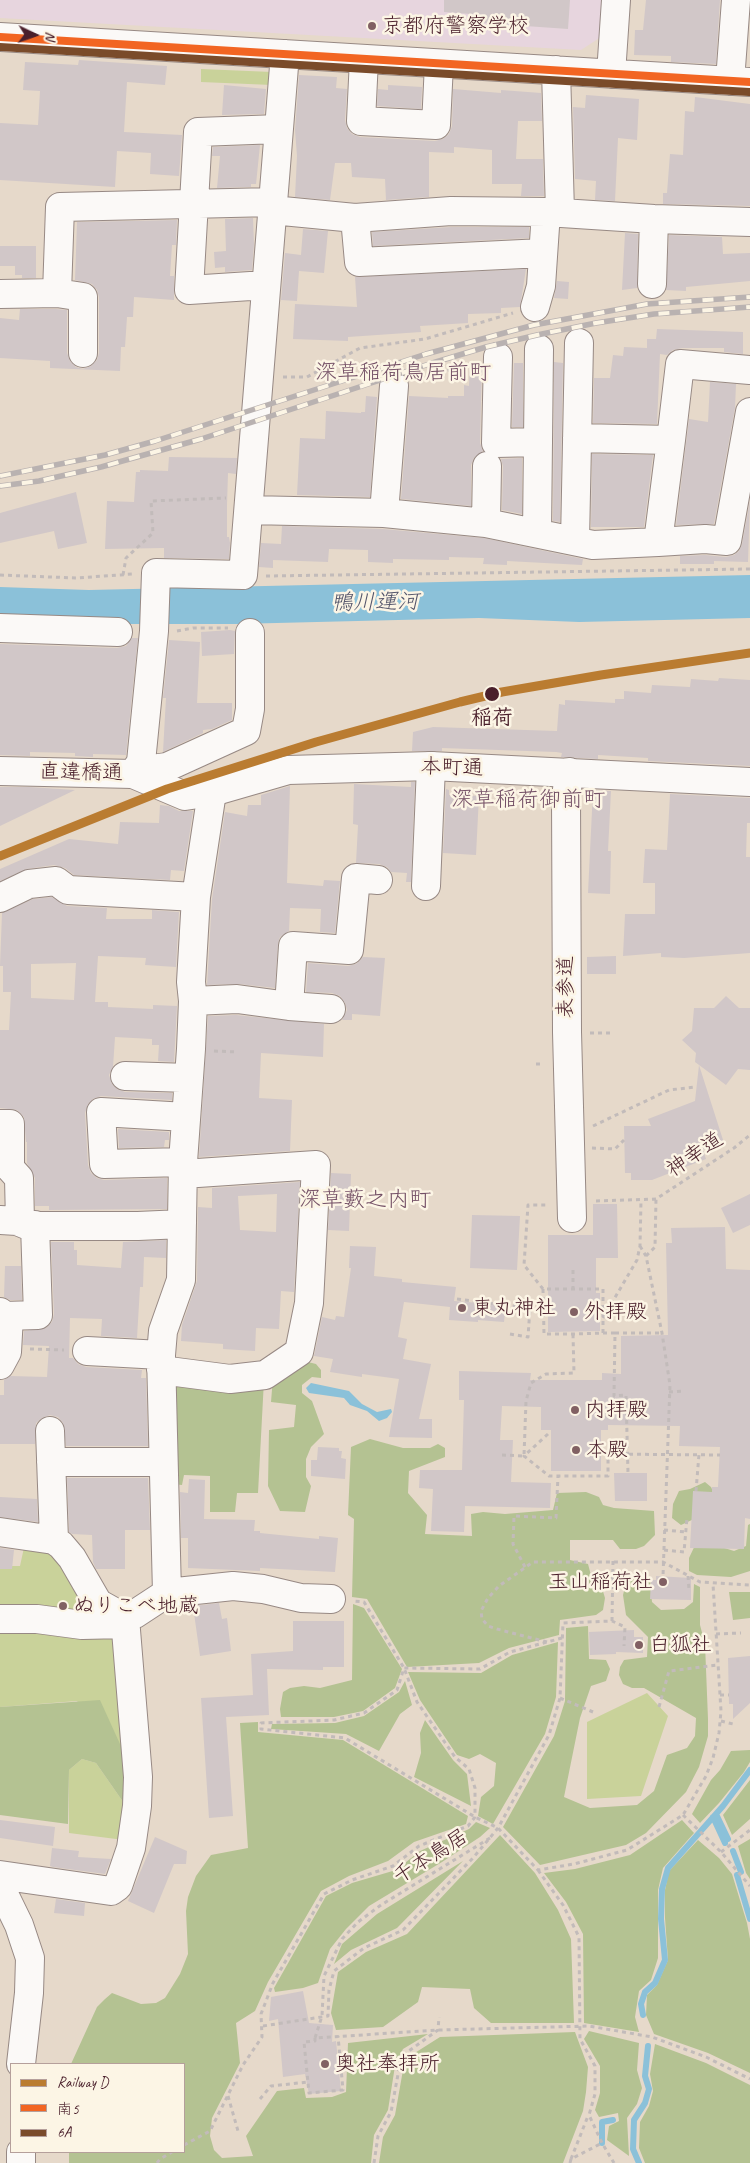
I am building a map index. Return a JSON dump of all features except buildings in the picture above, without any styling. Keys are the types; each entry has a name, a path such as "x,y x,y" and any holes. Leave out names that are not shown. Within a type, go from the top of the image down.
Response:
{"street":[{"path":"611,74 616,0"},
{"path":"0,37 740,81 736,0"},
{"path":"250,633 250,709 246,731 167,767 137,768 154,632 156,577 243,575 285,54"},
{"path":"364,59 361,121 436,125 439,64"},
{"path":"535,307 541,286 543,253 553,212 556,70"},
{"path":"266,285 189,290 198,132 279,129"},
{"path":"57,293 60,207 194,203 273,206 355,218 451,211 553,212 654,219 750,222"},
{"path":"355,218 358,262 543,253"},
{"path":"652,284 654,219"},
{"path":"0,294 57,293 83,296 83,352"},
{"path":"575,540 579,342"},
{"path":"537,533 539,349"},
{"path":"498,357 496,442 538,442"},
{"path":"658,542 680,364 750,370"},
{"path":"384,513 394,386"},
{"path":"249,503 486,523 593,545 705,539 727,541 750,412"},
{"path":"578,438 671,440"},
{"path":"486,523 487,466"},
{"path":"0,628 118,632"},
{"path":"426,886 431,766"},
{"name":"本町通","path":"159,786 185,796 212,792 288,770 431,766 750,782"},
{"name":"直違橋通","path":"0,771 137,768 159,786"},
{"name":"表参道","path":"569,772 566,798 566,1032 572,1208"},
{"path":"168,1593 162,1462 161,1362 164,1331 181,1280 183,1168 193,1001 191,982 196,898 212,792"},
{"path":"289,1006 293,946 349,950 356,878 378,880"},
{"path":"0,898 29,884 56,881 68,890 196,898"},
{"path":"193,1001 237,1000 331,1009"},
{"path":"125,1076 189,1078"},
{"path":"80,1351 161,1362 230,1379 265,1375 299,1352 309,1303 316,1165 183,1168 104,1164 101,1112 186,1117"},
{"path":"0,1124 10,1124 10,1168 19,1178 19,1223 38,1315 4,1314 2,1356"},
{"path":"19,1223 138,1226 182,1224"},
{"path":"50,1431 54,1540"},
{"path":"51,1462 162,1462"},
{"path":"0,1532 54,1540 72,1558 98,1603 125,1621"},
{"path":"0,1619 53,1620 82,1624 125,1621 168,1593 233,1586 263,1589 301,1598 331,1599"},
{"path":"0,1875 111,1891 118,1886 131,1848 137,1806 138,1777 125,1621"},
{"path":"0,1886 19,1925 30,1958 29,1994 20,2063"}],"path":[{"path":"259,378 307,378 360,348 424,339 535,307"},
{"path":"123,575 126,558 153,533 151,501 249,503"},
{"path":"243,575 299,576 750,569"},
{"path":"0,576 76,578 123,575 156,577"},
{"path":"154,632 194,628 234,628 250,633"},
{"path":"569,1146 593,1126 647,1099 669,1090 696,1087"},
{"name":"神幸道","path":"656,1199 734,1148 750,1135"},
{"path":"569,1146 615,1149 624,1140"},
{"path":"646,1256 655,1247 656,1199 572,1208 528,1205 524,1265 544,1289 544,1334 662,1333"},
{"path":"603,1318 636,1260 640,1246 641,1200"},
{"path":"640,1246 646,1256 662,1333 669,1392 663,1576"},
{"path":"573,1270 573,1289"},
{"path":"544,1289 603,1289 603,1333"},
{"path":"457,1299 544,1310"},
{"path":"510,1334 528,1337 530,1308"},
{"path":"615,1333 614,1396 626,1396 628,1473"},
{"path":"524,1456 526,1401 531,1384 546,1374 574,1373 573,1334"},
{"path":"2,1356 17,1348 80,1351"},
{"path":"669,1392 683,1391"},
{"path":"524,1456 548,1434"},
{"path":"502,1455 524,1456 549,1476 608,1476 607,1454 720,1455"},
{"path":"696,1491 699,1454"},
{"path":"525,1567 513,1544 514,1516 556,1518 558,1476"},
{"path":"664,1550 684,1552 686,1518"},
{"path":"664,1530 686,1532"},
{"path":"612,1561 612,1621"},
{"path":"548,1642 488,1626 482,1618 481,1611 488,1598 499,1586 533,1562 663,1562 700,1582 750,1585"},
{"path":"688,1576 688,1590"},
{"path":"538,1870 582,1862 628,1850 683,1815 706,1776 721,1721 713,1584"},
{"path":"185,2144 210,2131 243,2065 262,2037 261,2014 273,1983 324,1894 352,1880 393,1866 419,1846 468,1826 475,1817 475,1788 469,1769 455,1757 417,1702 404,1668 364,1602 331,1599"},
{"path":"490,1838 498,1828 550,1734 560,1698 563,1623 612,1621 625,1627 624,1646"},
{"path":"716,1634 741,1633"},
{"path":"404,1668 480,1669 510,1652 562,1638"},
{"path":"659,1707 669,1671 718,1665"},
{"path":"404,1668 397,1690 364,1713 334,1720 262,1722 262,1729 345,1738 475,1817 498,1828 538,1870 563,1905 579,1936 580,2040 595,2066 595,2094 589,2115 570,2163"},
{"path":"720,1695 729,1695"},
{"path":"560,1698 593,1712"},
{"path":"721,1721 733,1724"},
{"path":"683,1815 721,1852 750,1886"},
{"path":"721,1852 750,1830"},
{"name":"千本鳥居","path":"490,1838 403,1930 364,1948 334,1971 329,1990 328,2016 322,2016 324,1976 342,1939 358,1922 381,1905 490,1838"},
{"path":"263,2026 298,2022 322,2016"},
{"path":"322,2016 315,2041 304,2042 309,2093 343,2090 338,2036"},
{"path":"374,2163 378,2136 391,2112 399,2068 406,2053 438,2030 439,2017"},
{"path":"315,2038 438,2030 589,2026 652,2037 706,2057 750,2078"},
{"path":"260,2100 272,2086 308,2082"},
{"path":"228,2096 238,2131"},
{"path":"589,2115 614,2163"},
{"path":"571,2158 602,2143"},
{"path":"157,2163 170,2153"}],"shaded area":[{"name":"京都府警察学校","path":"0,0 609,0 607,33 581,50 0,18"}],"green space":[{"path":"201,69 272,72 272,85 201,82"},
{"path":"304,1361 316,1364 321,1370 321,1378 312,1377 302,1385 302,1393 312,1401 324,1434 311,1447 306,1459 306,1477 311,1486 305,1512 280,1511 268,1486 269,1430 294,1427 296,1405 271,1402 273,1377"},
{"path":"175,1369 264,1380 258,1493 237,1493 235,1512 210,1512 210,1476 184,1475 182,1485 171,1484"},
{"path":"370,1439 403,1448 430,1448 438,1444 445,1448 445,1457 409,1471 408,1493 427,1515 425,1534 472,1536 471,1514 483,1512 505,1514 553,1510 557,1493 586,1492 599,1497 603,1505 614,1508 654,1511 655,1535 644,1546 636,1549 620,1549 613,1540 570,1540 570,1560 588,1564 593,1583 602,1588 605,1598 603,1610 596,1615 560,1620 559,1635 509,1648 479,1663 407,1667 367,1599 352,1597 354,1519 348,1515 351,1447"},
{"path":"705,1482 711,1487 717,1500 718,1546 734,1551 746,1546 748,1525 750,1524 750,1571 731,1577 697,1575 689,1571 689,1558 698,1539 694,1519 681,1525 672,1518 673,1504 679,1491 690,1489"},
{"path":"25,1543 48,1547 114,1619 0,1613 0,1566 20,1566"},
{"path":"639,1574 650,1579 652,1602 661,1610 684,1609 693,1602 694,1584 700,1587 700,1625 705,1644 708,1736 699,1767 686,1792 646,1833 626,1845 540,1865 503,1827 554,1736 565,1701 566,1628 588,1626 589,1659 606,1660 610,1669 606,1681 591,1686 580,1718 564,1797 590,1808 637,1805 654,1791 667,1755 687,1748 695,1736 696,1718 644,1688 632,1688 623,1684 619,1675 620,1667 624,1660 647,1657 648,1637 626,1615 623,1595 627,1579"},
{"path":"729,1592 750,1592 750,1618 733,1620"},
{"path":"353,1604 364,1608 402,1669 395,1688 363,1711 334,1717 281,1717 280,1709 283,1692 290,1688 304,1686 320,1688 352,1680"},
{"path":"0,1626 119,1631 130,1766 77,1701 0,1707"},
{"path":"558,1642 556,1697 545,1734 493,1824 478,1816 481,1797 494,1786 496,1763 480,1754 469,1759 457,1755 420,1700 408,1672 481,1673 512,1655"},
{"path":"405,1681 412,1705 400,1714 379,1751 346,1734 271,1729 272,1724 335,1723 364,1716 399,1692"},
{"path":"647,1693 668,1716 641,1796 587,1799 587,1722"},
{"path":"100,1700 130,1766 128,1809 96,1763 82,1759 69,1770 68,1824 0,1815 0,1707"},
{"path":"425,1720 453,1760 467,1774 471,1806 414,1777 421,1753 420,1733"},
{"path":"258,1722 258,1732 343,1740 468,1816 466,1824 414,1842 388,1861 349,1876 321,1891 268,1982 255,2011 236,2023 240,2063 212,2118 210,2136 214,2150 222,2158 253,2156 246,2136 277,2091 304,2088 306,2098 332,2097 346,2092 348,2043 428,2034 403,2049 395,2066 388,2110 374,2135 371,2163 69,2163 69,2153 185,2153 185,2063 71,2063 97,2007 112,1993 141,2004 156,2003 165,1998 180,1974 188,1954 186,1911 188,1897 196,1876 211,1855 248,1848 240,1723"},
{"path":"750,1750 750,1762 744,1772 700,1823 692,1814 711,1780 720,1770 731,1751"},
{"path":"82,1759 96,1763 128,1809 124,1840 69,1833 69,1770"},
{"path":"750,1780 750,1819 732,1835 723,1815"},
{"path":"682,1820 694,1833 663,1868 658,1890 658,1958 651,1980 639,1991 635,2017 639,2032 584,2023 583,1934 566,1902 544,1873 575,1869 630,1855"},
{"path":"476,1822 490,1828 480,1837 442,1862 369,1906 346,1929 330,1949 318,1983 303,1988 275,1992 274,1988 326,1896 352,1883 396,1870 420,1851 469,1829"},
{"path":"500,1835 535,1873 558,1910 571,1939 574,2023 491,2023 474,2008 470,1989 422,1987 418,2002 383,2027 336,2030 331,2013 338,1972 366,1952 407,1934"},
{"path":"750,1839 750,1879 746,1873 738,1846"},
{"path":"698,1840 719,1858 732,1874 747,1923 750,1939 750,2073 708,2053 654,2034 646,2015 647,1995 657,1985 668,1960 665,1890 669,1871"},
{"path":"463,1861 397,1928 351,1950 334,1964 342,1944 377,1914"},
{"path":"589,2031 639,2043 637,2070 642,2088 637,2104 627,2118 629,2156 607,2140 609,2126 619,2121 618,2113 599,2117 595,2110 600,2093 600,2066 584,2039"},
{"path":"575,2032 588,2067 586,2092 583,2111 563,2163 379,2163 383,2137 395,2115 403,2070 410,2056 440,2037"},
{"path":"655,2044 706,2063 750,2085 750,2163 645,2163 639,2148 640,2122 649,2106 653,2091 650,2074"}],"water":[{"name":"鴨川運河","path":"750,575 750,618 579,622 479,618 236,624 0,624 0,587 89,590"},
{"path":"311,1383 349,1391 362,1404 377,1412 391,1409 392,1412 387,1418 379,1421 367,1411 350,1405 344,1398 309,1393 306,1388"}],"waterway":[{"path":"643,2015 641,2004 645,1992 655,1983 665,1960 661,1919 662,1889 668,1868 723,1806 750,1770"},
{"path":"716,1814 728,1839"},
{"path":"713,1817 725,1843"},
{"path":"733,1851 741,1872"},
{"path":"737,1875 750,1919"},
{"path":"639,2163 633,2149 634,2120 645,2103 649,2089 645,2076 648,2046"},
{"path":"602,2143 602,2122 613,2120"}],"railway":[{"path":"0,476 105,455 155,441 426,354 534,325 647,304 750,297"},
{"path":"0,486 39,481 101,467 201,439 486,347 596,323 654,314 750,307"}],"rail line":[{"name":"D","path":"0,856 167,789 316,742 460,702 502,692 601,675 750,653"}],"transit line":[{"name":"南5","path":"0,37 750,82"},
{"name":"6A","path":"0,47 749,92"}],"place":[{"name":"京都府警察学校","path":"372,26"},
{"name":"稲荷","path":"492,694"},
{"name":"東丸神社","path":"462,1308"},
{"name":"外拝殿","path":"574,1312"},
{"name":"内拝殿","path":"575,1410"},
{"name":"本殿","path":"576,1450"},
{"name":"玉山稲荷社","path":"663,1582"},
{"name":"ぬりこべ地蔵","path":"63,1606"},
{"name":"白狐社","path":"639,1645"},
{"name":"奥社奉拝所","path":"325,2064"}],"district":[{"name":"深草稲荷鳥居前町","path":"403,373"},
{"name":"深草稲荷御前町","path":"528,800"},
{"name":"深草藪之内町","path":"365,1200"}]}
